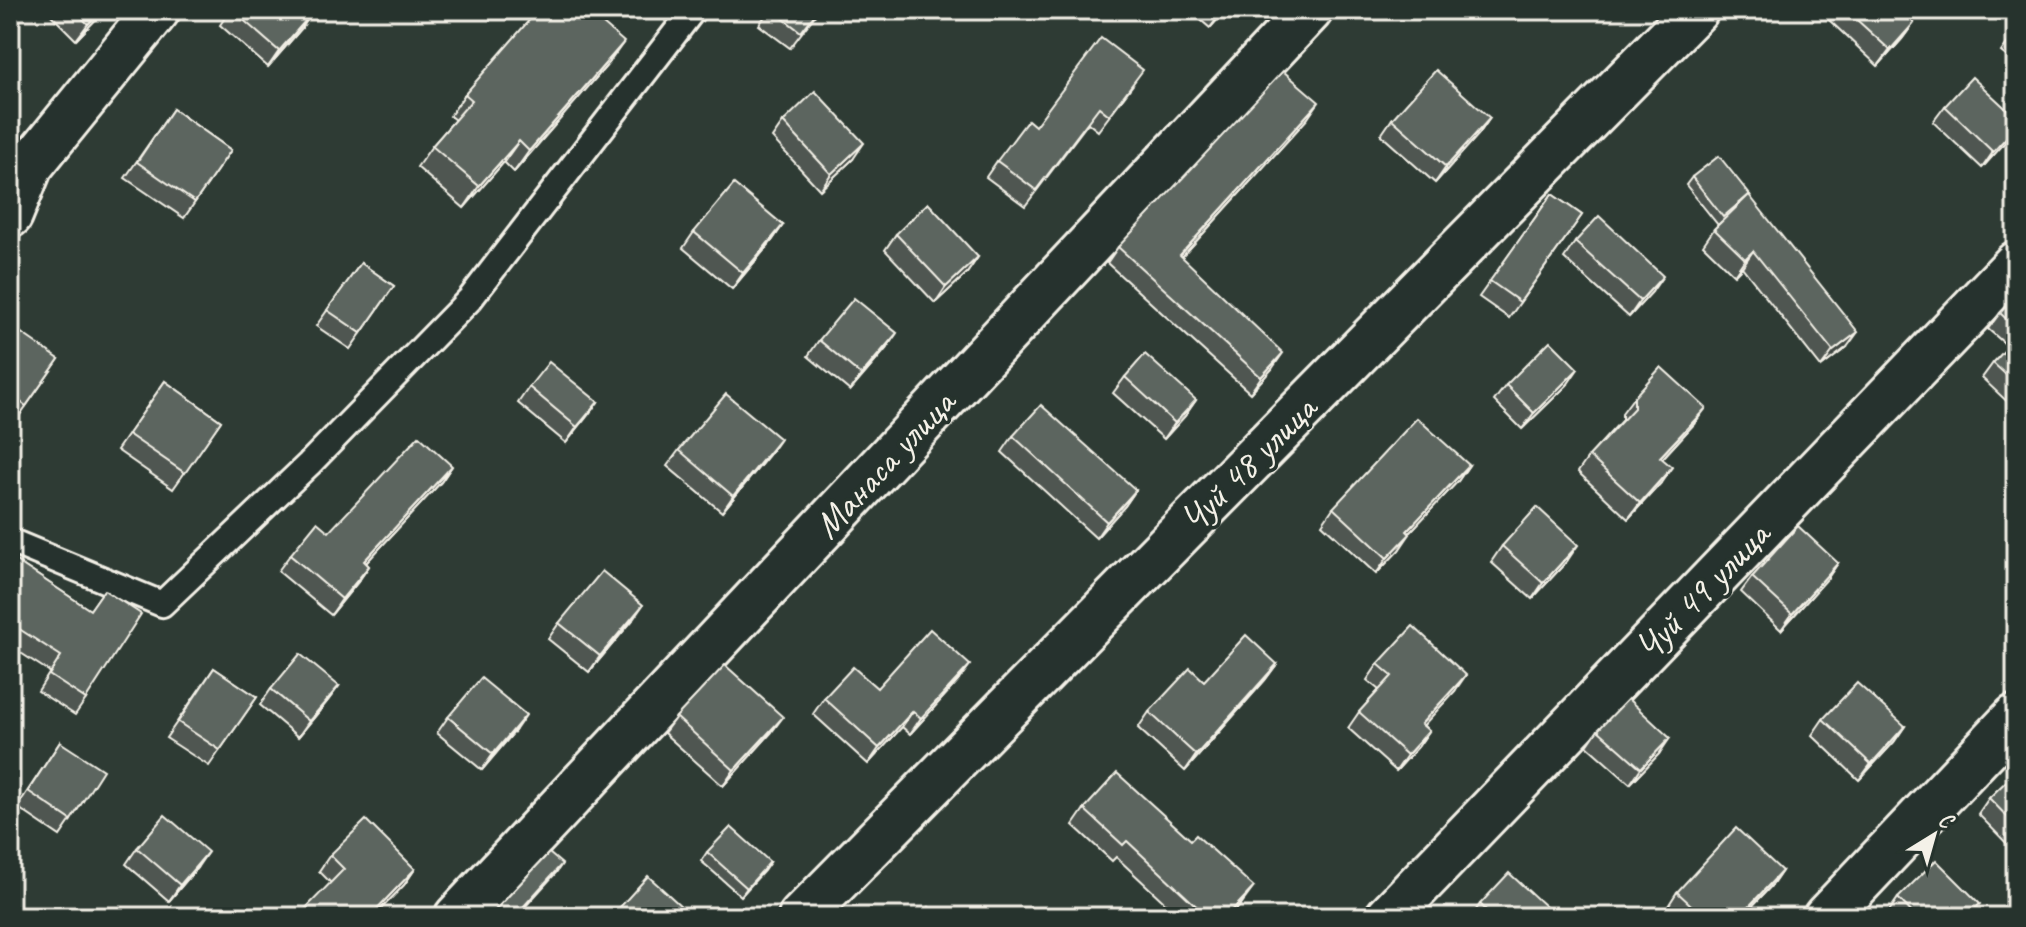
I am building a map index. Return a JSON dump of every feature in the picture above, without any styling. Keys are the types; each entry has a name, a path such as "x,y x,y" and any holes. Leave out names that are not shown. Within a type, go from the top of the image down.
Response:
{"street":[{"path":"10,215 20,163 157,10"},
{"name":"Манаса улица","path":"457,917 1310,10"},
{"name":"Чуй 48 улица","path":"801,917 1696,10"},
{"name":"Чуй 49 улица","path":"1388,917 2016,264"},
{"path":"1826,917 2016,717"}],"lane":[{"path":"10,541 162,604 309,464 470,299 693,10"}],"building":[{"path":"74,10 101,10 88,24"},
{"path":"232,10 310,10 313,12 279,51"},
{"path":"538,10 587,10 624,42 529,151 519,141 479,186 432,146 472,100 465,94"},
{"path":"772,10 818,10 801,32"},
{"path":"1846,10 1899,10 1914,23 1890,50"},
{"path":"1101,38 1143,70 1109,115 1099,107 1036,190 997,161 1028,120 1035,126"},
{"path":"1436,70 1490,118 1446,167 1392,119"},
{"path":"1283,71 1319,102 1180,255 1283,353 1261,377 1118,247"},
{"path":"1972,77 2016,118 2016,127 1993,152 1945,106"},
{"path":"815,91 864,143 831,174 783,122"},
{"path":"173,109 231,150 195,202 137,162"},
{"path":"1719,156 1750,195 1723,217 1692,177"},
{"path":"734,184 783,225 743,273 694,232"},
{"path":"1552,194 1582,215 1520,302 1490,281"},
{"path":"1749,195 1858,332 1833,351 1753,251 1745,259 1714,229"},
{"path":"928,203 978,257 946,287 896,234"},
{"path":"1599,216 1663,276 1640,301 1575,242"},
{"path":"361,263 394,286 361,333 327,310"},
{"path":"2016,296 2016,326 2015,327 2000,313"},
{"path":"854,298 897,333 861,375 819,340"},
{"path":"20,332 59,359 26,406 10,394 10,346"},
{"path":"2016,340 2016,384 1993,363"},
{"path":"1550,341 1578,369 1534,413 1506,385"},
{"path":"1145,354 1196,400 1175,423 1125,377"},
{"path":"549,362 598,402 577,427 529,387"},
{"path":"1661,367 1706,408 1660,457 1672,467 1640,503 1589,456 1634,408 1634,397"},
{"path":"165,381 221,421 185,473 128,434"},
{"path":"726,394 780,439 733,496 679,450"},
{"path":"1041,405 1136,490 1107,522 1013,436"},
{"path":"1417,418 1469,465 1407,531 1410,534 1387,558 1333,508"},
{"path":"419,436 452,466 364,561 369,566 342,599 290,555 317,522 329,532"},
{"path":"1537,507 1578,545 1543,583 1502,546"},
{"path":"1798,526 1838,563 1792,614 1752,577"},
{"path":"10,557 90,610 104,590 141,614 86,699 49,675 61,656 10,623"},
{"path":"602,571 643,605 600,656 559,623"},
{"path":"1413,626 1466,675 1421,724 1429,731 1407,755 1359,712 1392,676 1378,664"},
{"path":"930,629 970,665 921,718 913,711 879,748 824,698 853,667 877,688"},
{"path":"1246,635 1277,664 1196,755 1149,712 1190,668 1204,681"},
{"path":"300,654 339,686 309,721 271,689"},
{"path":"725,665 783,717 734,770 676,717"},
{"path":"214,668 257,697 220,750 178,722"},
{"path":"481,678 526,715 493,754 448,717"},
{"path":"1857,683 1905,726 1871,764 1823,719"},
{"path":"1628,699 1670,738 1641,768 1598,730"},
{"path":"60,742 103,770 71,820 28,791"},
{"path":"2016,772 2016,826 1989,798"},
{"path":"1117,773 1191,840 1196,835 1254,887 1226,917 1208,917 1127,841 1123,845 1084,809"},
{"path":"165,815 208,852 180,885 137,848"},
{"path":"366,820 415,869 369,917 299,915 344,869 330,855"},
{"path":"731,827 770,862 747,888 707,852"},
{"path":"1736,828 1782,871 1739,917 1704,917 1677,892"},
{"path":"549,853 562,864 514,917 489,917"},
{"path":"1936,860 1980,904 1966,917 1916,917 1898,898"},
{"path":"1509,873 1557,917 1493,917 1480,904"},
{"path":"648,876 693,917 611,917"},
{"path":"929,907 940,917 919,917"},
{"path":"1427,908 1437,917 1419,917"}]}
